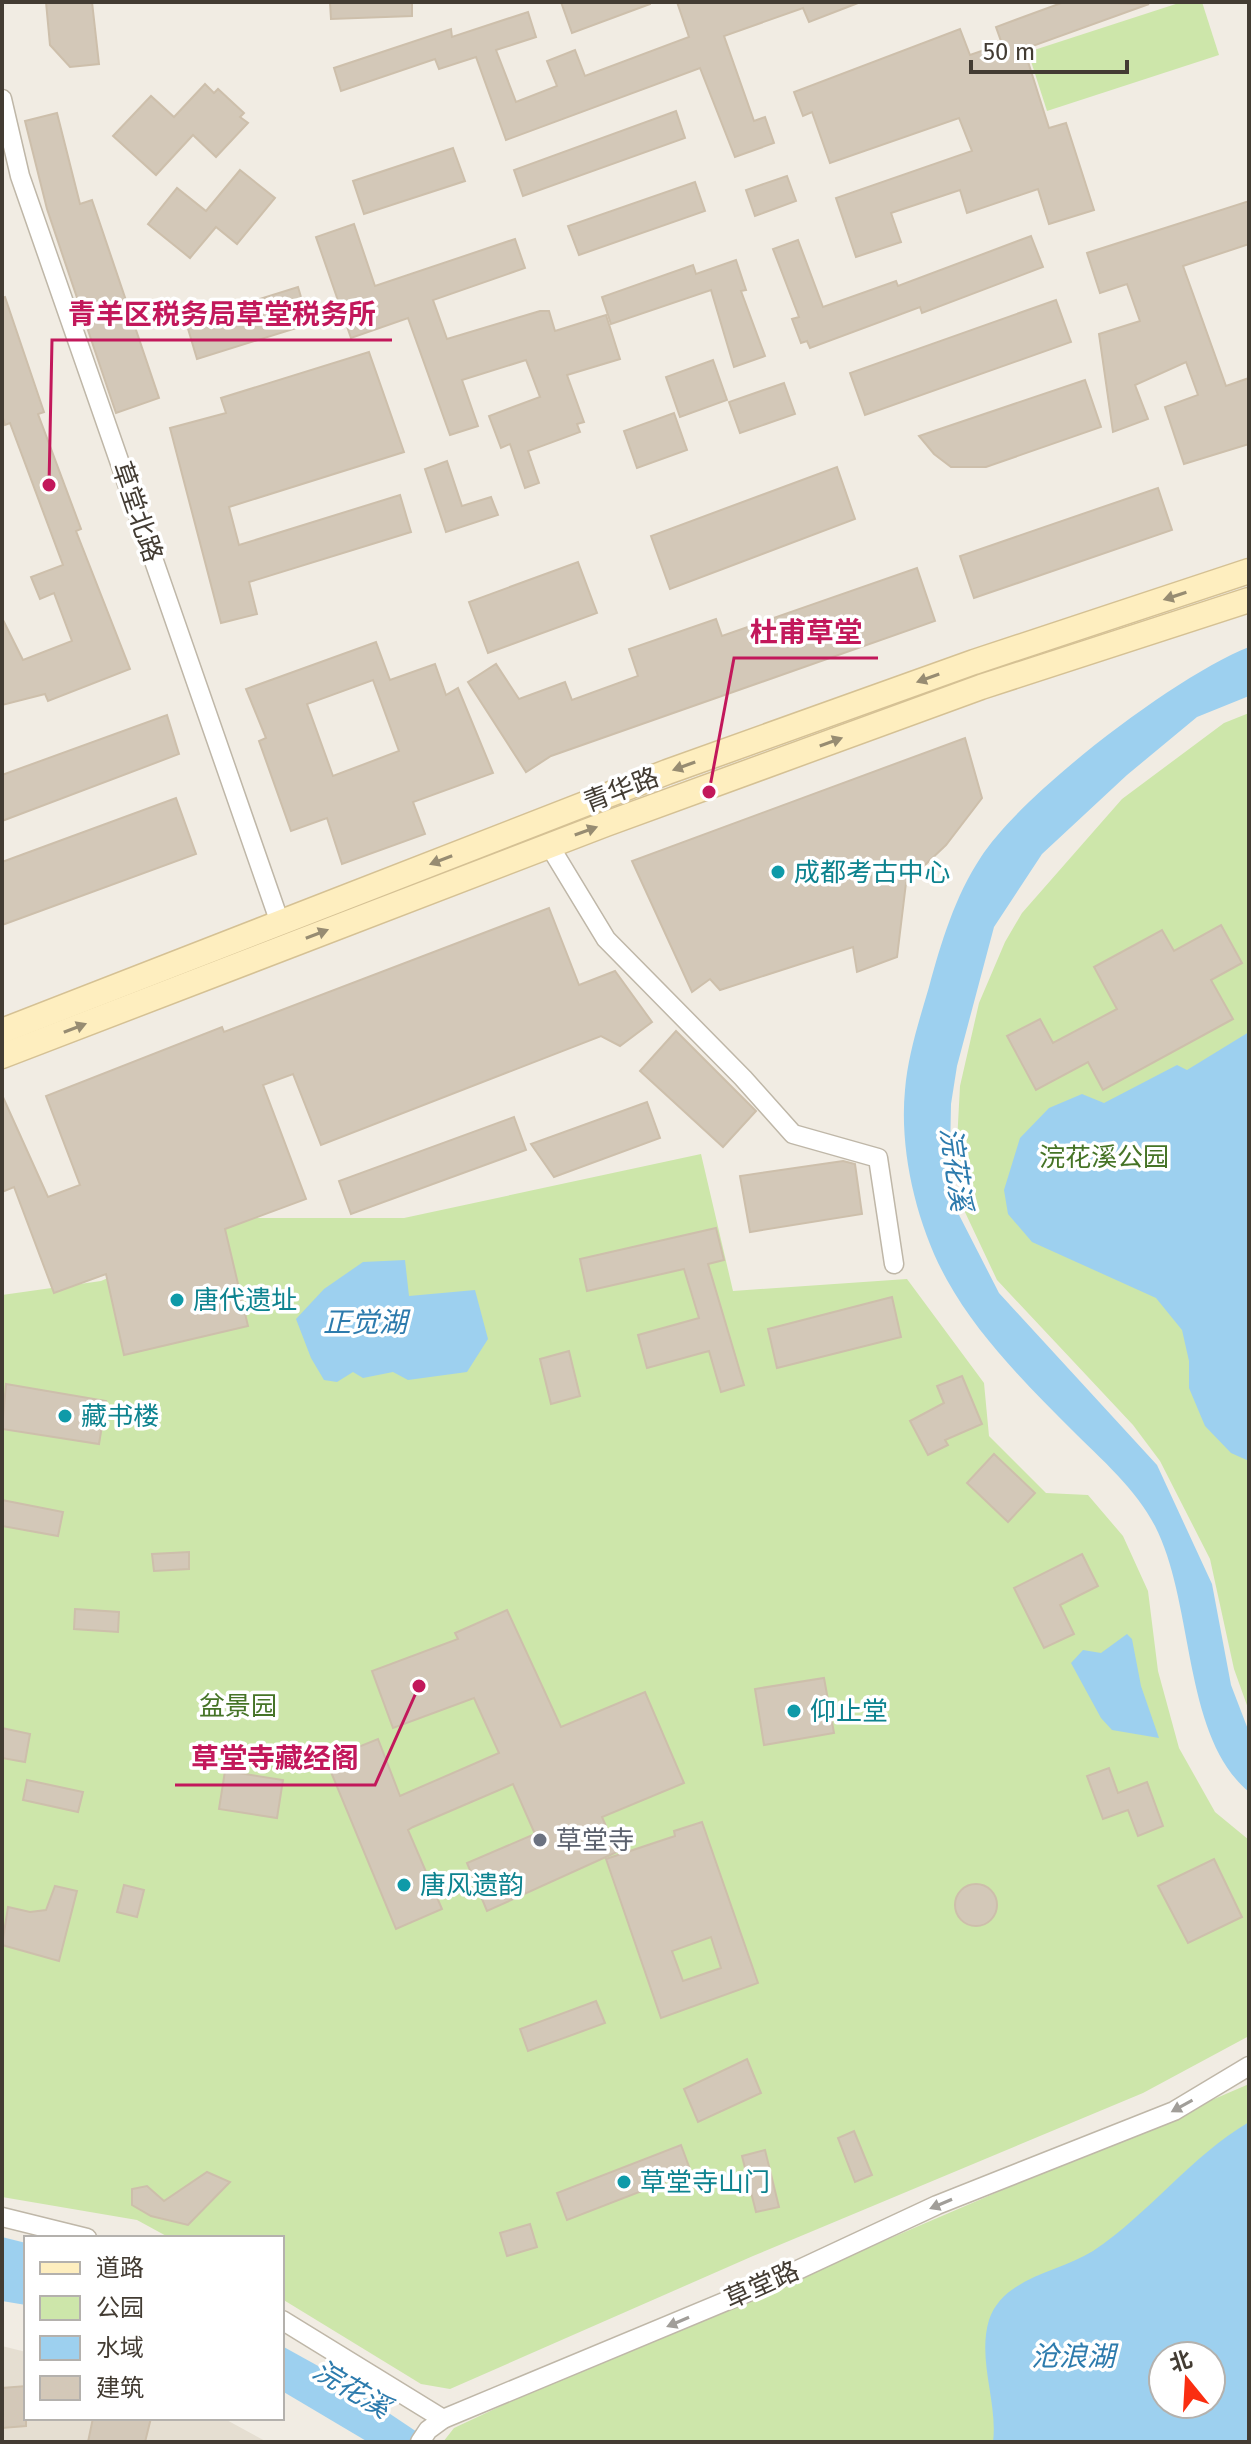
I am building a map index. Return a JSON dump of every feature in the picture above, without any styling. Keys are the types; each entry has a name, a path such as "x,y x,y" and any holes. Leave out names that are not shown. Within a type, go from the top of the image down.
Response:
{"main road":[{"name":"青华路","path":"2,1031 682,767 974,662 1249,571"},
{"name":"青华路","path":"2,1056 549,845 981,687 1249,600"}],"street":[{"name":"草堂北路","path":"2,99 20,176 280,923"},
{"path":"549,845 606,939 743,1078 793,1134 878,1158 894,1264"},
{"name":"草堂路","path":"424,2436 443,2419 772,2282 937,2205 1174,2111 1249,2066"},
{"path":"2,2217 79,2236"},
{"path":"284,2321 443,2419"}],"shaded area":[{"path":"2,2346 24,2352 24,2420 227,2420 267,2442 2,2442"}],"green space":[{"path":"1182,2 1202,2 1219,55 1047,111 1028,52"},
{"name":"浣花溪公园","path":"1249,713 1249,1711 1234,1669 1210,1559 1160,1461 1133,1425 997,1280 964,1210 956,1161 960,1086 979,1003 1005,942 1022,913 1122,799 1224,723"},
{"name":"盆景园","path":"701,1154 733,1291 907,1279 984,1383 989,1436 1046,1493 1088,1495 1123,1536 1148,1591 1158,1671 1179,1748 1215,1812 1249,1840 1249,2036 1143,2093 753,2256 450,2389 421,2384 284,2300 284,2236 166,2236 137,2220 2,2197 2,1295 101,1281 247,1218 404,1218"},
{"path":"1249,2084 1249,2442 443,2442 454,2428"}],"water":[{"path":"1249,647 1249,696 1197,717 1127,775 1042,854 994,927 957,1066 951,1104 950,1156 957,1211 999,1293 1157,1465 1212,1584 1231,1685 1249,1732 1249,1792 1227,1768 1212,1738 1200,1704 1168,1558 1147,1512 1117,1475 1004,1359 959,1301 936,1259 912,1188 904,1113 911,1051 939,954 956,904 981,857 1030,801 1104,738 1183,682"},
{"path":"1249,1032 1249,1461 1231,1453 1205,1426 1189,1388 1189,1361 1182,1330 1156,1298 1032,1242 1008,1214 1004,1190 1020,1138 1049,1108 1082,1094 1104,1103 1177,1065 1187,1070"},
{"name":"正觉湖","path":"405,1260 409,1296 475,1290 488,1339 467,1372 408,1380 393,1372 363,1378 353,1372 337,1382 324,1380 311,1358 296,1319 324,1289 363,1262"},
{"path":"1127,1634 1132,1639 1141,1686 1159,1738 1112,1730 1101,1718 1071,1663 1083,1650 1101,1653"},
{"name":"沧浪湖","path":"1249,2122 1249,2442 993,2442 993,2412 985,2350 989,2320 996,2306 1019,2285 1080,2258 1114,2236 1208,2151"},
{"path":"2,2237 24,2242 24,2305 2,2301"},
{"name":"浣花溪","path":"284,2347 320,2367 432,2442 368,2442 284,2392"}],"building":[{"path":"46,2 92,2 99,64 70,67 50,45"},
{"path":"330,2 412,2 412,16 331,19"},
{"path":"561,2 650,2 650,4 572,33"},
{"path":"677,2 858,3 809,22 803,8 724,36 754,121 765,117 774,143 735,157 700,68 506,140 476,57 439,69 435,59 341,91 334,68 451,29 452,37 528,12 536,37 496,50 516,102 557,86 547,61 575,50 585,76 689,37"},
{"path":"1064,2 1149,4 1024,49 1049,128 1066,123 1094,210 1049,224 1038,189 967,213 960,190 891,213 901,242 856,257 836,198 972,151 959,118 830,163 812,112 803,116 794,92 960,29 970,55 1002,44 996,27"},
{"path":"205,84 214,93 218,89 244,113 240,117 248,123 216,157 193,135 156,175 113,136 151,96 174,117"},
{"path":"676,111 685,138 523,196 514,170"},
{"path":"57,113 80,204 92,200 159,398 116,413 47,209 25,121"},
{"path":"453,148 465,181 364,214 353,181"},
{"path":"240,170 275,198 237,244 216,227 190,258 148,224 177,188 206,211"},
{"path":"787,176 796,201 755,216 746,190"},
{"path":"695,182 705,211 579,255 568,226"},
{"path":"1249,201 1249,244 1183,266 1226,386 1249,378 1249,444 1184,464 1165,407 1198,395 1186,362 1135,385 1148,419 1113,432 1099,334 1140,321 1127,284 1100,293 1087,253"},
{"path":"354,224 375,286 515,239 525,268 433,300 447,339 540,311 549,311 555,331 606,315 620,359 567,375 584,422 577,424 580,432 528,451 539,483 525,488 510,444 501,448 489,416 540,397 526,360 462,380 478,426 450,435 408,318 351,338 316,237"},
{"path":"1031,236 1043,267 922,313 920,307 810,348 807,341 801,343 792,319 799,317 773,249 798,240 823,307 896,281 898,286"},
{"path":"736,260 746,290 741,291 765,356 734,367 711,290 611,324 602,297 693,265 696,274"},
{"path":"298,287 309,324 197,359 186,322"},
{"path":"5,297 44,412 38,414 81,529 76,531 130,669 48,701 45,694 2,705 2,618 23,660 72,641 54,593 40,599 31,577 63,565 10,423 5,425 2,415 2,298"},
{"path":"1056,300 1071,342 865,415 850,373"},
{"path":"369,352 404,452 229,507 239,545 400,495 411,532 249,582 257,614 221,623 170,428 226,413 221,398"},
{"path":"713,360 727,400 680,417 666,377"},
{"path":"1085,380 1101,427 986,467 951,467 934,454 919,436"},
{"path":"784,383 795,414 740,433 729,402"},
{"path":"674,413 687,450 637,468 624,431"},
{"path":"447,461 462,506 491,497 498,515 446,532 425,469"},
{"path":"837,467 855,519 670,589 651,536"},
{"path":"1158,488 1172,530 974,598 960,556"},
{"path":"578,562 597,613 488,653 469,602"},
{"path":"917,568 935,621 551,756 526,772 468,682 496,664 519,699 565,682 572,700 638,676 629,649 716,619 722,636"},
{"path":"376,642 390,680 435,664 446,695 458,688 493,773 413,802 425,834 342,864 327,818 291,831 259,741 266,738 246,689","holes":["373,680 399,751 333,776 307,704"]},
{"path":"167,715 179,754 2,821 2,775"},
{"name":"成都考古中心","path":"965,738 982,798 946,845 906,883 897,957 857,972 853,947 720,990 710,979 692,992 632,861"},
{"path":"176,798 196,854 2,925 2,862"},
{"path":"549,908 579,985 615,971 652,1022 620,1046 601,1036 321,1145 293,1074 263,1085 306,1199 225,1229 248,1326 124,1355 106,1274 54,1293 14,1187 2,1192 2,1095 48,1197 80,1185 46,1096 222,1027 224,1032"},
{"path":"1221,925 1242,963 1211,980 1233,1019 1103,1090 1088,1062 1036,1090 1007,1036 1040,1019 1053,1043 1117,1009 1094,967 1162,930 1174,951"},
{"path":"676,1031 756,1111 723,1147 640,1071"},
{"path":"647,1102 660,1138 554,1177 531,1144"},
{"path":"514,1117 526,1150 351,1214 339,1181"},
{"path":"843,1161 855,1164 862,1214 750,1232 740,1176"},
{"path":"716,1228 724,1260 708,1264 744,1385 721,1392 709,1351 647,1368 638,1335 699,1318 684,1269 587,1291 580,1259"},
{"path":"892,1297 901,1337 777,1368 768,1329"},
{"path":"569,1351 580,1396 551,1404 540,1359"},
{"path":"962,1376 982,1424 945,1440 948,1445 928,1455 910,1421 944,1403 937,1386"},
{"name":"藏书楼","path":"6,1384 106,1401 99,1444 2,1429"},
{"path":"994,1454 1035,1493 1008,1522 967,1483"},
{"path":"2,1500 63,1512 58,1536 2,1526"},
{"path":"189,1552 189,1569 154,1571 152,1554"},
{"path":"1082,1554 1098,1586 1060,1605 1074,1634 1044,1648 1014,1588"},
{"path":"75,1609 119,1612 118,1632 74,1629"},
{"path":"507,1610 561,1727 645,1692 684,1783 602,1817 617,1852 487,1911 467,1863 535,1834 513,1784 413,1827 408,1830 442,1909 396,1929 326,1760 378,1739 400,1796 499,1753 474,1698 393,1728 372,1671 458,1639 455,1633"},
{"name":"仰止堂","path":"824,1678 834,1733 764,1745 755,1689"},
{"path":"2,1728 30,1734 25,1762 2,1758"},
{"path":"1109,1768 1118,1793 1147,1782 1163,1826 1138,1836 1128,1810 1103,1819 1087,1776"},
{"path":"225,1771 283,1780 277,1818 219,1809"},
{"path":"27,1780 83,1792 78,1812 23,1800"},
{"path":"702,1822 758,1983 661,2018 606,1859 675,1836 674,1831","holes":["711,1937 721,1968 683,1981 672,1951"]},
{"path":"1214,1859 1242,1917 1188,1943 1158,1886"},
{"path":"976,1884 991,1890 997,1905 991,1920 976,1926 961,1920 955,1905 961,1890"},
{"path":"124,1885 144,1890 137,1917 117,1912"},
{"path":"55,1886 77,1891 59,1961 2,1945 8,1907 30,1912 46,1910"},
{"path":"596,2001 605,2023 528,2051 520,2029"},
{"path":"747,2059 761,2093 698,2122 684,2089"},
{"path":"854,2131 872,2175 855,2182 838,2138"},
{"name":"草堂寺山门","path":"681,2145 691,2172 567,2220 557,2193"},
{"path":"765,2150 779,2207 756,2212 742,2156"},
{"path":"207,2172 230,2182 188,2225 151,2216 132,2205 132,2189 147,2186 164,2201"},
{"path":"530,2224 537,2247 507,2256 500,2233"},
{"path":"24,2386 26,2426 2,2428 2,2388"},
{"path":"93,2420 150,2420 145,2442 88,2442"}],"place":[{"name":"青羊区税务局草堂税务所","path":"49,485"},
{"name":"杜甫草堂","path":"709,792"},
{"name":"成都考古中心","path":"778,872"},
{"name":"唐代遗址","path":"177,1300"},
{"name":"藏书楼","path":"65,1416"},
{"name":"草堂寺藏经阁","path":"419,1686"},
{"name":"仰止堂","path":"794,1711"},
{"name":"草堂寺","path":"540,1840"},
{"name":"唐风遗韵","path":"404,1885"},
{"name":"草堂寺山门","path":"624,2182"}]}
